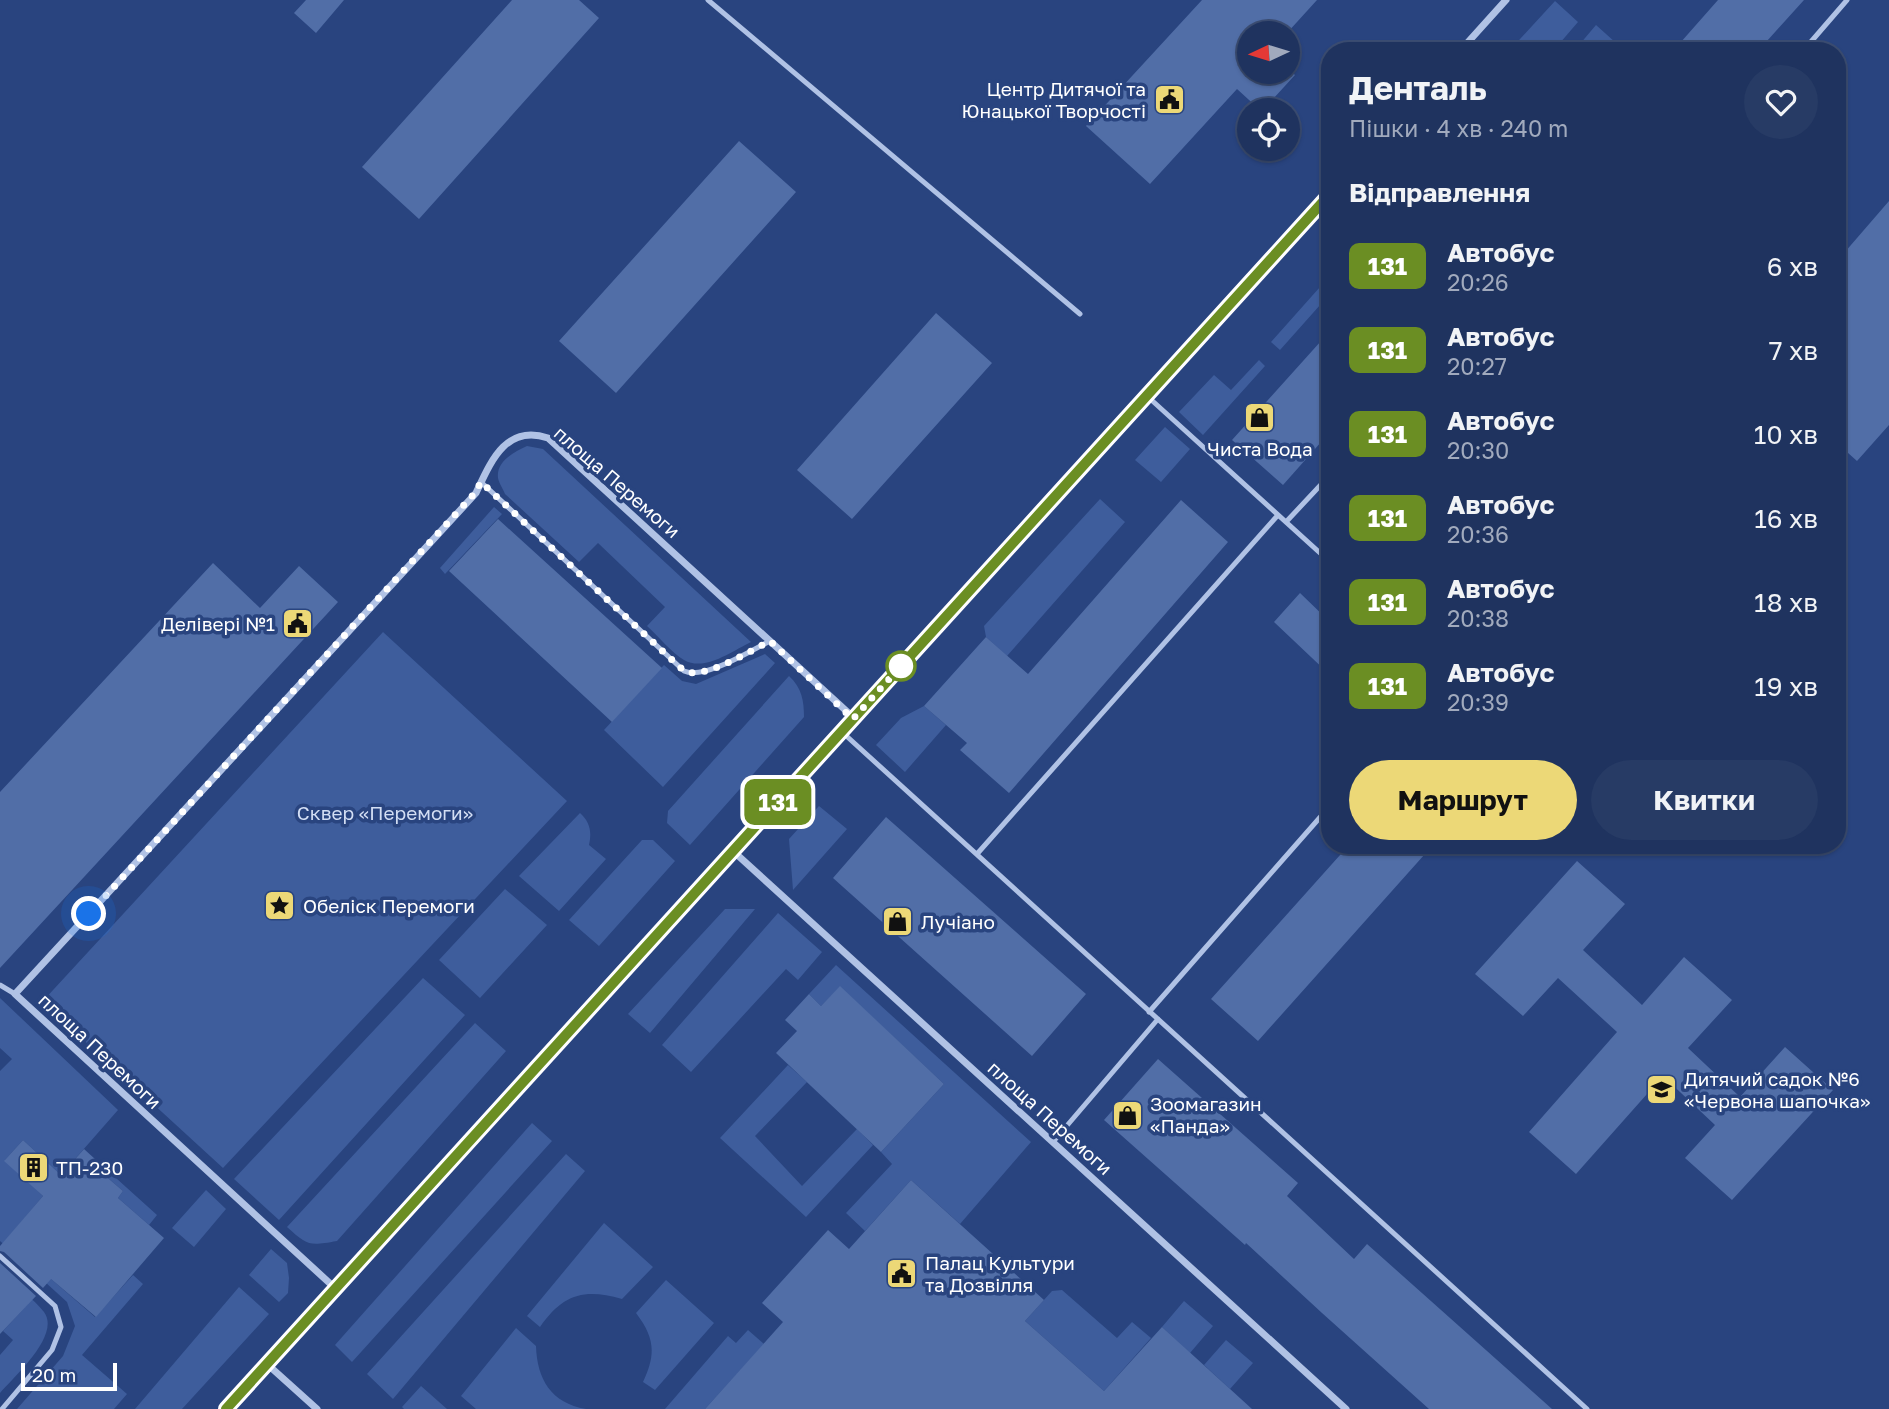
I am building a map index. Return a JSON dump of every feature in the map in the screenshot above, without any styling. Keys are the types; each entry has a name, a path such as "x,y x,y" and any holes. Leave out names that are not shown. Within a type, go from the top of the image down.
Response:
{"street":[{"path":"1468,42 1506,0"},
{"path":"226,1409 1321,204"},
{"name":"площа Перемоги","path":"336,1289 15,994 475,493 501,447 511,440 534,433 548,438 853,719"},
{"name":"площа Перемоги","path":"733,851 1346,1409"},
{"path":"267,1364 317,1409"}],"lane":[{"path":"708,0 1080,314"},
{"path":"1811,42 1847,0"},
{"path":"1147,396 1321,554"},
{"path":"481,482 684,671 694,674 711,670 770,641"},
{"path":"1286,522 1321,485"},
{"path":"977,854 1278,515"},
{"path":"842,732 1587,1409"},
{"path":"1149,1012 1321,816"},
{"path":"0,985 15,994"},
{"path":"1053,1142 1158,1019"},
{"path":"0,1256 55,1306 61,1327 52,1350 2,1409"}],"green space":[{"path":"1555,1 1578,22 1561,42 1517,42"},
{"path":"1596,25 1615,42 1582,42"},
{"path":"1321,288 1321,304 1280,350 1271,342"},
{"path":"1259,360 1265,366 1203,435 1179,412 1214,375 1231,390"},
{"path":"1165,427 1190,449 1161,482 1135,460"},
{"path":"527,446 543,449 751,642 718,659 701,664 684,660 675,653 647,626 665,607 598,543 579,562 505,494 498,478 500,467 512,454"},
{"path":"1100,499 1125,522 1007,656 986,637 984,626"},
{"path":"494,507 502,514 445,574 440,568"},
{"name":"Сквер «Перемоги»","path":"383,632 567,801 223,1168 42,1002"},
{"path":"765,654 775,663 663,787 604,730 664,665 682,681 696,684"},
{"path":"789,676 801,695 804,717 690,845 667,823 668,811"},
{"path":"924,706 946,725 905,772 876,745 901,718"},
{"path":"819,806 847,829 793,890 789,839"},
{"path":"580,813 589,828 589,845 606,859 559,911 519,876"},
{"path":"642,840 653,840 675,861 599,946 569,920"},
{"path":"505,889 547,925 480,998 439,960"},
{"path":"725,909 755,909 650,1033 628,1014"},
{"path":"778,913 822,952 798,980 786,969 691,1072 662,1045"},
{"path":"836,965 1031,1142 960,1224 911,1180 865,1231 846,1213 892,1164 881,1152 944,1084 840,987 821,1006 809,994"},
{"path":"423,978 465,1015 279,1220 234,1179"},
{"path":"0,998 118,1110 61,1175 23,1140 5,1160 43,1196 6,1240 95,1317 133,1275 143,1284 82,1355 127,1394 114,1409 17,1409 63,1356 75,1326 67,1302 0,1241 0,1071 12,1059 0,1048"},
{"path":"475,1023 506,1051 337,1241 309,1243 287,1227"},
{"path":"788,1065 807,1082 755,1136 802,1186 857,1129 873,1145 806,1217 720,1138"},
{"path":"532,1123 552,1141 352,1362 335,1345"},
{"path":"566,1154 585,1171 393,1399 367,1374"},
{"path":"106,1169 157,1215 149,1225 118,1198 123,1191 102,1173"},
{"path":"206,1190 226,1209 194,1247 172,1228"},
{"path":"604,1223 653,1267 622,1299 596,1294 575,1296 557,1307 540,1327 527,1316"},
{"path":"271,1249 287,1263 288,1293 279,1302 249,1275"},
{"path":"0,1271 40,1307 48,1321 42,1343 34,1355 0,1393 0,1355 13,1340 3,1331 28,1304"},
{"path":"666,1280 714,1323 655,1390 643,1382 650,1363 652,1346 647,1330 636,1313"},
{"path":"239,1287 269,1314 182,1409 135,1409"},
{"path":"1062,1290 1117,1338 1132,1322 1151,1338 1104,1391 1025,1321 1052,1291"},
{"path":"1184,1301 1213,1326 1190,1353 1162,1327"},
{"path":"516,1328 536,1346 539,1369 548,1388 564,1401 586,1409 476,1409 461,1396"},
{"path":"748,1330 764,1344 705,1409 665,1409 728,1336 736,1343"},
{"path":"1226,1340 1253,1363 1230,1389 1204,1365"},
{"path":"421,1386 447,1409 404,1409 402,1407"}],"building":[{"path":"306,0 344,0 316,33 294,13"},
{"path":"512,0 579,0 599,18 419,219 362,167"},
{"name":"Центр Дитячої та Юнацької Творчості","path":"1202,0 1317,0 1298,21 1237,21 1237,84 1287,84 1274,98 1247,98 1237,89 1150,184 1086,126"},
{"path":"1718,0 1804,0 1766,42 1681,42"},
{"path":"739,141 796,192 616,393 559,341"},
{"path":"1889,201 1889,425 1857,461 1846,451 1846,251"},
{"path":"936,313 992,363 852,519 797,470"},
{"path":"1321,341 1321,442 1283,485 1232,440"},
{"path":"1181,500 1228,542 1009,793 960,750 967,743 924,706 986,637 1028,674"},
{"path":"498,519 662,668 612,722 449,571"},
{"path":"213,563 260,608 299,566 338,602 0,968 0,792"},
{"path":"1300,593 1321,613 1321,666 1274,622"},
{"path":"886,817 1086,994 1032,1056 833,878"},
{"path":"1341,854 1425,854 1258,1041 1211,999"},
{"path":"1577,861 1625,904 1583,950 1642,1005 1684,957 1732,1000 1688,1048 1740,1097 1785,1047 1833,1090 1732,1200 1685,1158 1715,1125 1663,1076 1576,1174 1529,1132 1617,1032 1558,978 1523,1016 1475,974"},
{"path":"840,986 944,1084 881,1152 776,1053 797,1031 785,1020 809,994 821,1006"},
{"path":"1158,1059 1298,1183 1287,1196 1354,1259 1367,1244 1552,1409 1429,1409 1246,1243 1245,1245 1104,1120"},
{"path":"23,1140 61,1175 84,1149 106,1169 102,1173 123,1191 118,1198 164,1238 96,1317 51,1279 43,1288 0,1251 0,1246 43,1196 4,1161"},
{"name":"Палац Культури та Дозвілля","path":"911,1180 1044,1300 1025,1321 1104,1391 1162,1327 1252,1409 705,1409 783,1322 762,1303 828,1230 849,1249"},
{"path":"0,1263 36,1296 0,1334"}],"bus line":[{"name":"131","path":"226,1409 1321,204"}],"place":[{"name":"Центр Дитячої та Юнацької Творчості","path":"1169,100"},
{"name":"Чиста Вода","path":"1260,418"},
{"name":"Делівері №1","path":"298,624"},
{"name":"Обеліск Перемоги","path":"280,906"},
{"name":"Лучіано","path":"898,922"},
{"name":"Дитячий садок №6 «Червона шапочка»","path":"1661,1090"},
{"name":"Зоомагазин «Панда»","path":"1127,1115"},
{"name":"ТП-230","path":"33,1168"},
{"name":"Палац Культури та Дозвілля","path":"902,1274"}],"route":[{"path":"89,914 475,493 481,482 689,674 711,670 770,641 853,719 908,658 901,666"}]}
